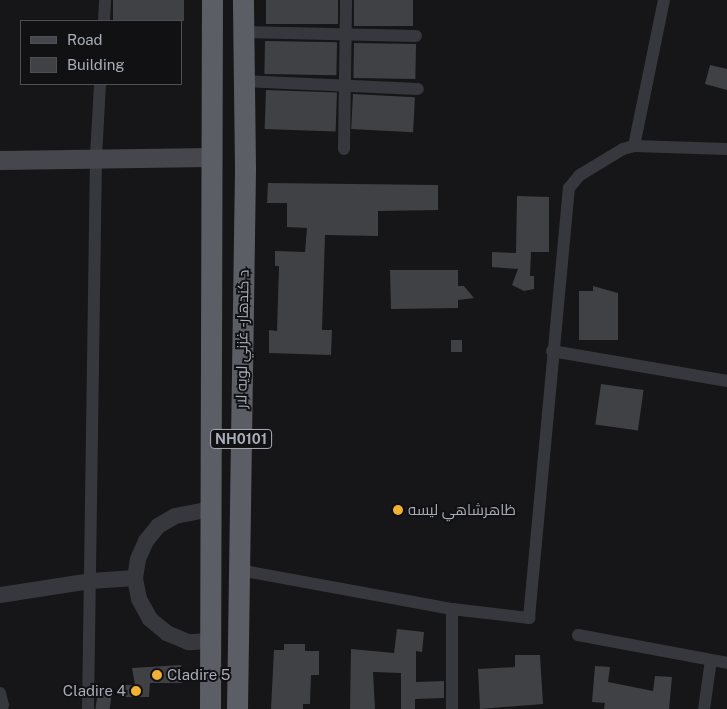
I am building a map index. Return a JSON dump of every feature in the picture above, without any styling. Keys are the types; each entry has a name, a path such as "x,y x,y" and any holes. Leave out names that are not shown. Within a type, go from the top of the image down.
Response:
{"highway":[{"name":"د کندهار - غزني لويه لار","path":"210,709 212,509 210,157 212,0"},
{"name":"د کندهار - غزني لويه لار","path":"237,709 245,168 243,0"}],"main road":[{"path":"0,160 96,156 210,157"}],"street":[{"path":"104,20 105,0"},
{"path":"344,149 346,0"},
{"path":"634,146 664,0"},
{"path":"243,32 416,36"},
{"path":"244,81 418,89"},
{"path":"88,709 96,156 100,85"},
{"path":"239,570 452,609 529,618 552,351 569,188 580,175 623,149 634,146 727,148"},
{"path":"552,351 727,381"},
{"path":"210,641 188,642 167,634 150,619 139,599 135,578 142,550 158,526 175,516 212,509"},
{"path":"0,595 90,581 135,578"},
{"path":"452,609 452,709"},
{"path":"578,635 727,663"},
{"path":"704,709 711,660"},
{"path":"0,693 3,706 0,709"}],"building":[{"path":"113,0 184,0 184,21 113,20"},
{"path":"266,0 338,0 338,24 266,24"},
{"path":"354,0 413,0 413,26 354,26"},
{"path":"265,41 337,42 336,75 264,74"},
{"path":"354,43 416,44 415,79 353,78"},
{"path":"710,65 727,69 727,90 705,84"},
{"path":"266,90 337,92 336,131 265,129"},
{"path":"353,94 415,97 413,132 351,129"},
{"path":"268,183 438,185 438,210 378,211 378,236 325,235 322,330 332,330 331,355 269,353 269,330 277,331 279,266 275,266 275,251 305,252 307,228 287,227 287,203 267,203"},
{"path":"517,196 549,197 549,252 531,252 530,276 534,276 534,289 524,291 512,285 518,269 492,267 492,252 516,253"},
{"path":"390,270 458,270 458,286 464,286 474,298 458,300 458,308 391,309"},
{"path":"593,286 618,293 618,340 579,340 579,291 593,291"},
{"path":"451,340 462,340 462,352 451,352"},
{"path":"601,384 644,390 638,431 595,425"},
{"path":"397,629 424,632 422,652 416,651 416,682 444,681 444,698 415,699 415,709 401,709 401,673 373,672 375,709 350,709 351,649 394,653"},
{"path":"284,644 305,644 305,651 319,651 319,675 311,675 310,704 303,704 303,709 271,709 274,650 284,650"},
{"path":"515,655 540,655 543,704 480,709 478,669 515,667"},
{"name":"Cladire 5","path":"181,665 182,683 150,683 149,697 122,697 122,685 135,685 132,668"},
{"path":"595,666 610,667 608,682 653,691 655,676 672,677 669,709 604,709 605,703 592,702"},
{"path":"98,691 112,693 110,709 95,709"}],"place":[{"name":"ظاهرشاهي لیسه","path":"398,510"},
{"name":"Cladire 5","path":"157,675"},
{"name":"Cladire 4","path":"136,691"}]}
